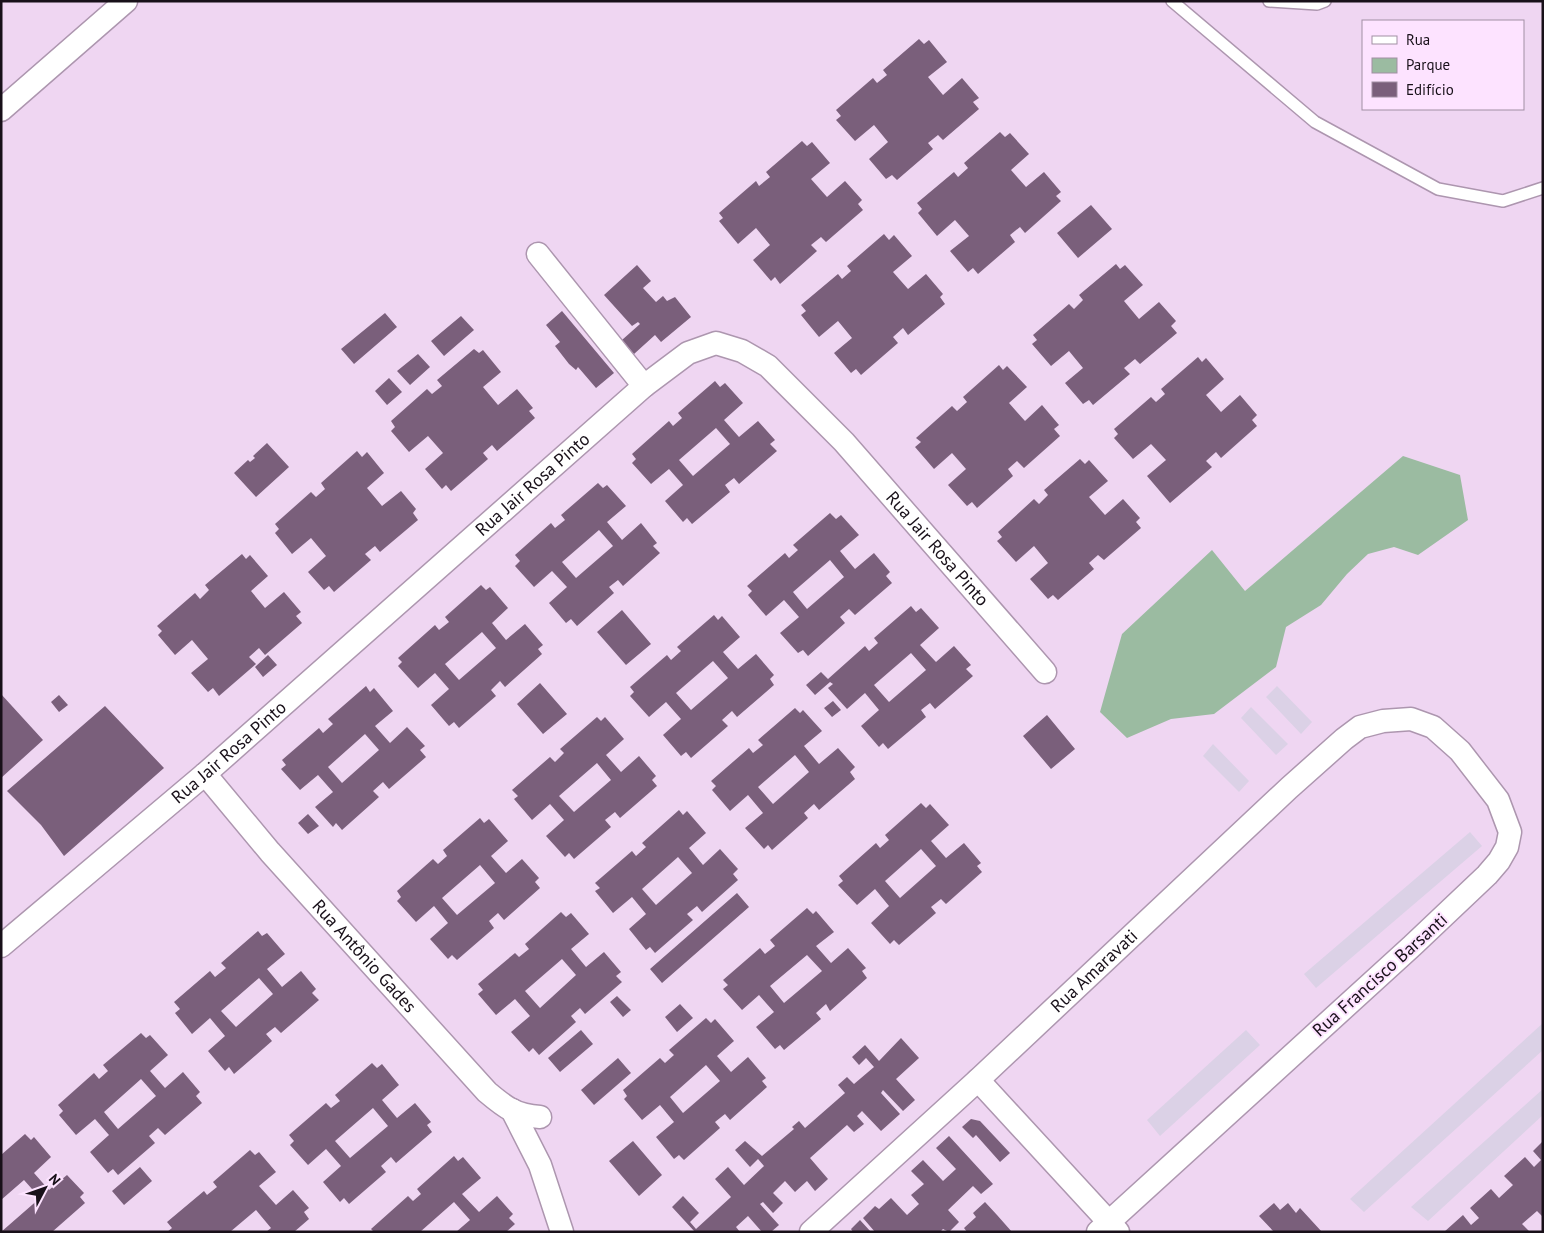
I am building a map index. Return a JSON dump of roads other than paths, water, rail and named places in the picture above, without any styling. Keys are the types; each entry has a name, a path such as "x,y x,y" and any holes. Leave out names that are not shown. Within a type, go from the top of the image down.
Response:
{"street":[{"path":"1,110 126,1"},
{"path":"538,254 644,386"},
{"name":"Rua Jair Rosa Pinto","path":"1,946 205,774 644,386 688,353 716,343 742,351 768,366 844,442 1045,672"},
{"name":"Rua Francisco Barsanti","path":"1108,1228 1462,900 1487,875 1507,847 1510,832 1498,800 1460,751 1432,727 1411,720 1383,721"},
{"name":"Rua Amaravati","path":"811,1232 978,1080 1323,758 1360,728 1383,721"},
{"name":"Rua Antônio Gades","path":"205,774 270,852 487,1092 521,1115 540,1116"},
{"path":"978,1080 1108,1228"},
{"path":"512,1110 540,1165 562,1232"}],"lane":[{"path":"1172,1 1315,122 1438,189 1503,201 1543,188"},
{"path":"1269,1 1317,4 1325,1"}]}
